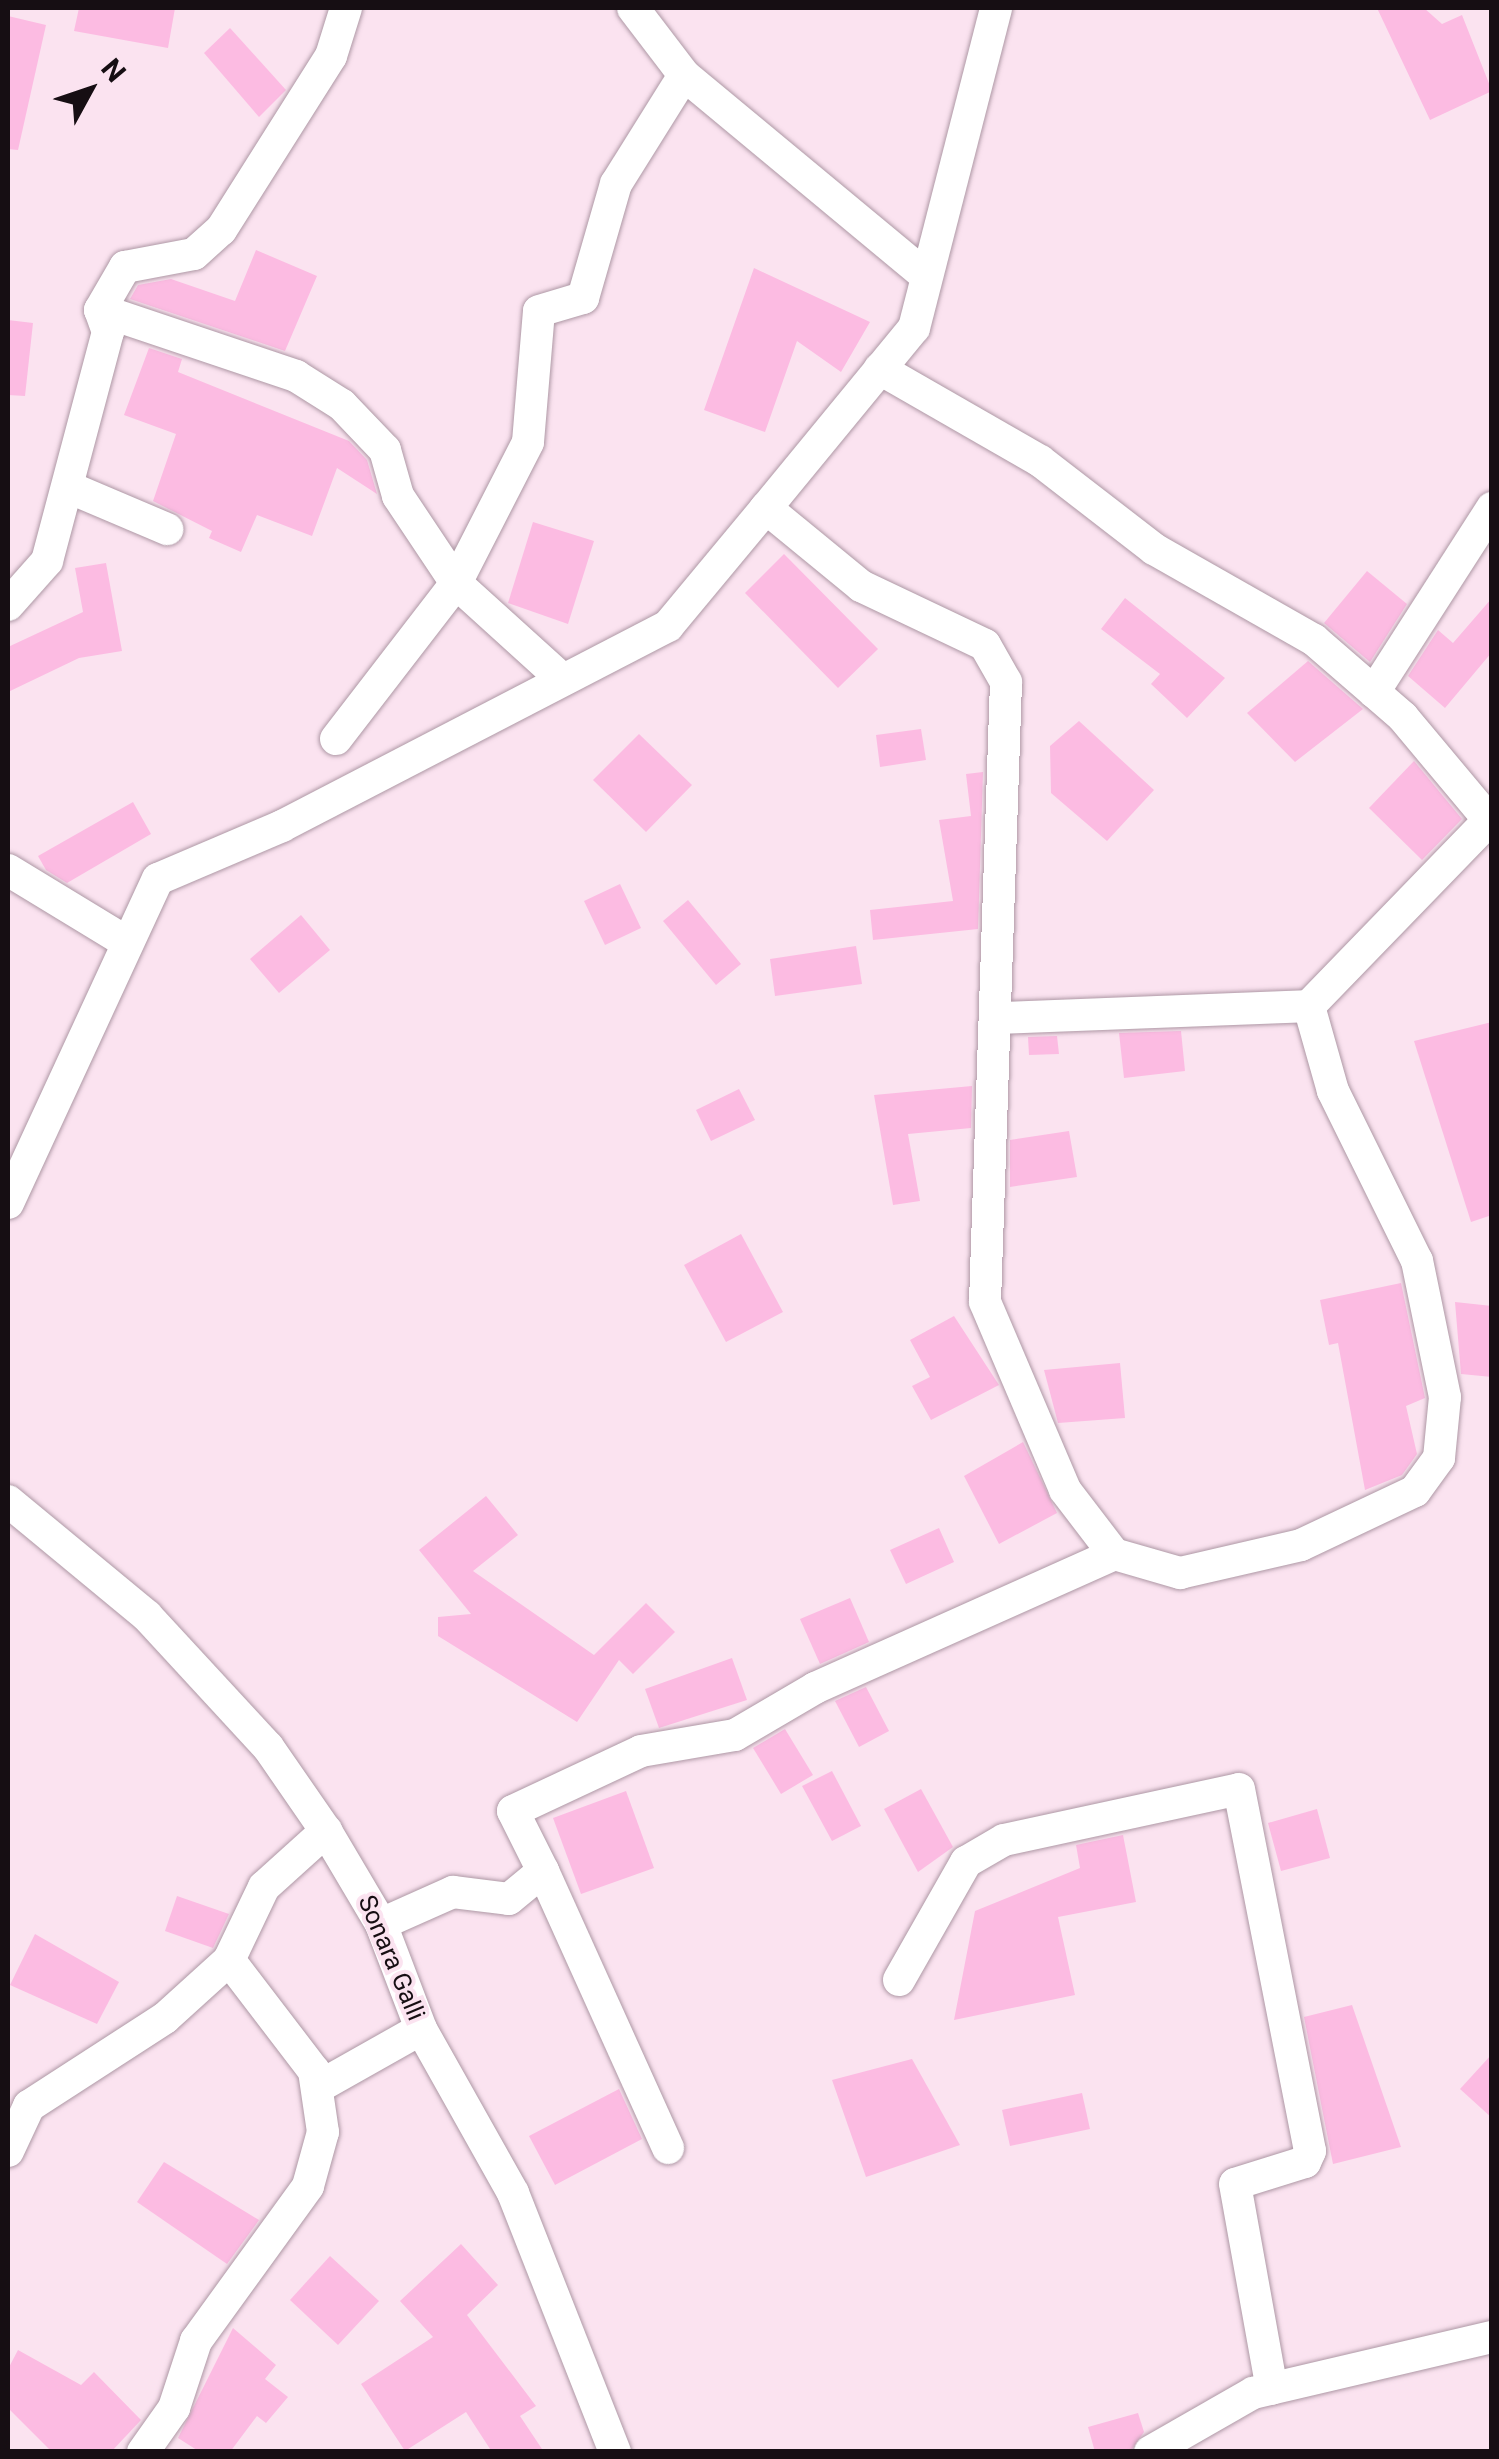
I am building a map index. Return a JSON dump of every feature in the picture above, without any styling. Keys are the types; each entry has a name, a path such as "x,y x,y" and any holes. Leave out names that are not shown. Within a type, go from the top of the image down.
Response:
{"street":[{"path":"100,310 126,267 194,254 221,230 330,56 346,8"},
{"path":"633,8 684,74 926,276"},
{"path":"10,1195 158,878 282,826 668,626 914,328 996,8"},
{"path":"336,740 456,583 528,442 539,311 583,298 616,184 684,74"},
{"path":"8,605 47,562 108,332 100,310"},
{"path":"100,310 296,376 342,406 385,450 398,496 456,583 564,680"},
{"path":"880,369 1040,461 1154,550 1314,640 1374,692 1490,821 1309,1006 1000,1018"},
{"path":"68,486 167,529"},
{"path":"766,508 861,586 998,658 1008,781 985,1302 1065,1490 1114,1554 1180,1573 1301,1545 1415,1491 1439,1458 1445,1397 1417,1262 1333,1091 1309,1006"},
{"path":"1374,692 1492,508"},
{"path":"8,870 128,944"},
{"name":"Sonara Galli","path":"8,1502 146,1616 268,1747 326,1831 381,1924 420,2029 513,2193 615,2452"},
{"path":"668,2148 514,1811 640,1751 735,1735 815,1688 1114,1554"},
{"path":"898,1980 966,1862 1004,1840 1240,1788 1310,2151 1305,2162 1235,2184 1272,2389"},
{"path":"8,2151 29,2106 165,2018 229,1960 264,1887 326,1831"},
{"path":"381,1924 452,1892 509,1899 542,1870"},
{"path":"143,2452 174,2408 196,2341 308,2186 323,2132 320,2086 229,1960"},
{"path":"320,2086 420,2029"},
{"path":"1150,2452 1272,2389 1492,2337"}],"building":[{"path":"79,8 175,8 168,48 74,31"},
{"path":"1377,8 1424,8 1442,24 1462,15 1492,91 1430,120"},
{"path":"8,16 46,25 18,150 8,149"},
{"path":"230,28 286,90 259,117 204,53"},
{"path":"256,250 317,276 285,351 130,299 138,285 171,279 235,301"},
{"path":"754,268 870,322 841,372 797,341 765,432 704,410"},
{"path":"8,320 33,323 25,396 8,395"},
{"path":"149,348 182,359 178,372 349,441 367,460 377,494 337,468 312,536 257,515 241,552 209,538 212,531 153,501 176,434 124,415"},
{"path":"533,522 594,541 568,624 508,603"},
{"path":"784,554 878,649 838,688 745,593"},
{"path":"106,563 122,651 79,658 8,692 8,647 83,612 75,568"},
{"path":"1367,571 1407,604 1370,662 1324,623"},
{"path":"1125,598 1225,678 1187,718 1151,684 1160,674 1101,629"},
{"path":"1492,598 1492,652 1445,708 1408,676 1438,630 1453,643"},
{"path":"1308,661 1363,709 1295,762 1247,713"},
{"path":"1079,721 1154,790 1107,841 1051,793 1050,746"},
{"path":"921,729 926,760 880,767 876,735"},
{"path":"639,734 692,785 646,832 593,780"},
{"path":"1414,761 1462,819 1422,860 1369,808"},
{"path":"983,772 978,929 873,940 870,910 953,901 939,820 971,816 966,774"},
{"path":"133,802 151,834 67,883 46,870 38,856"},
{"path":"620,884 641,928 605,945 584,901"},
{"path":"688,900 741,964 716,985 663,921"},
{"path":"301,915 330,950 279,993 250,959"},
{"path":"856,946 862,984 775,996 770,959"},
{"path":"1492,1022 1492,1215 1471,1222 1414,1041"},
{"path":"1181,1031 1185,1071 1124,1078 1119,1033"},
{"path":"1057,1036 1059,1054 1029,1055 1028,1037"},
{"path":"972,1086 971,1128 908,1134 920,1201 893,1205 874,1095"},
{"path":"739,1089 755,1120 711,1141 696,1110"},
{"path":"1069,1131 1077,1177 1010,1187 1010,1140"},
{"path":"741,1234 783,1312 726,1342 684,1265"},
{"path":"1401,1283 1425,1398 1406,1406 1417,1454 1402,1475 1365,1490 1338,1343 1329,1345 1320,1300"},
{"path":"1455,1302 1492,1306 1492,1377 1461,1374"},
{"path":"954,1316 999,1385 931,1420 912,1386 930,1377 910,1340"},
{"path":"1120,1363 1125,1418 1058,1423 1044,1370"},
{"path":"1023,1442 1057,1513 999,1544 964,1476"},
{"path":"486,1496 518,1535 473,1571 594,1655 646,1603 675,1632 633,1674 619,1660 577,1722 438,1636 438,1617 471,1614 419,1550"},
{"path":"939,1528 954,1562 906,1584 890,1550"},
{"path":"850,1598 869,1642 820,1664 800,1619"},
{"path":"732,1658 747,1700 659,1728 645,1689"},
{"path":"866,1687 889,1731 859,1747 835,1701"},
{"path":"785,1729 813,1775 781,1794 753,1748"},
{"path":"832,1771 861,1826 832,1841 802,1786"},
{"path":"921,1789 953,1847 918,1872 884,1809"},
{"path":"626,1791 654,1868 581,1894 553,1818"},
{"path":"1317,1809 1330,1858 1281,1871 1268,1823"},
{"path":"1123,1835 1136,1902 1058,1917 1075,1995 954,2020 975,1911 1080,1868 1076,1845"},
{"path":"177,1896 229,1914 213,1948 165,1931"},
{"path":"35,1934 119,1982 97,2024 10,1985"},
{"path":"1352,2005 1401,2147 1333,2164 1304,2017"},
{"path":"1492,2054 1492,2118 1460,2089"},
{"path":"912,2059 960,2145 866,2177 832,2080"},
{"path":"619,2089 642,2139 555,2185 529,2136"},
{"path":"1082,2093 1090,2129 1010,2146 1002,2110"},
{"path":"164,2162 259,2220 227,2264 137,2202"},
{"path":"461,2244 498,2285 467,2315 536,2406 520,2416 544,2452 492,2452 466,2412 405,2451 361,2384 433,2337 400,2301"},
{"path":"330,2256 379,2301 338,2345 290,2300"},
{"path":"233,2328 276,2365 265,2379 288,2397 266,2423 257,2416 230,2452 200,2452 178,2438"},
{"path":"18,2350 81,2385 94,2372 141,2420 111,2452 52,2452 8,2408 8,2369"},
{"path":"1138,2413 1144,2432 1130,2452 1095,2452 1088,2427"}]}
